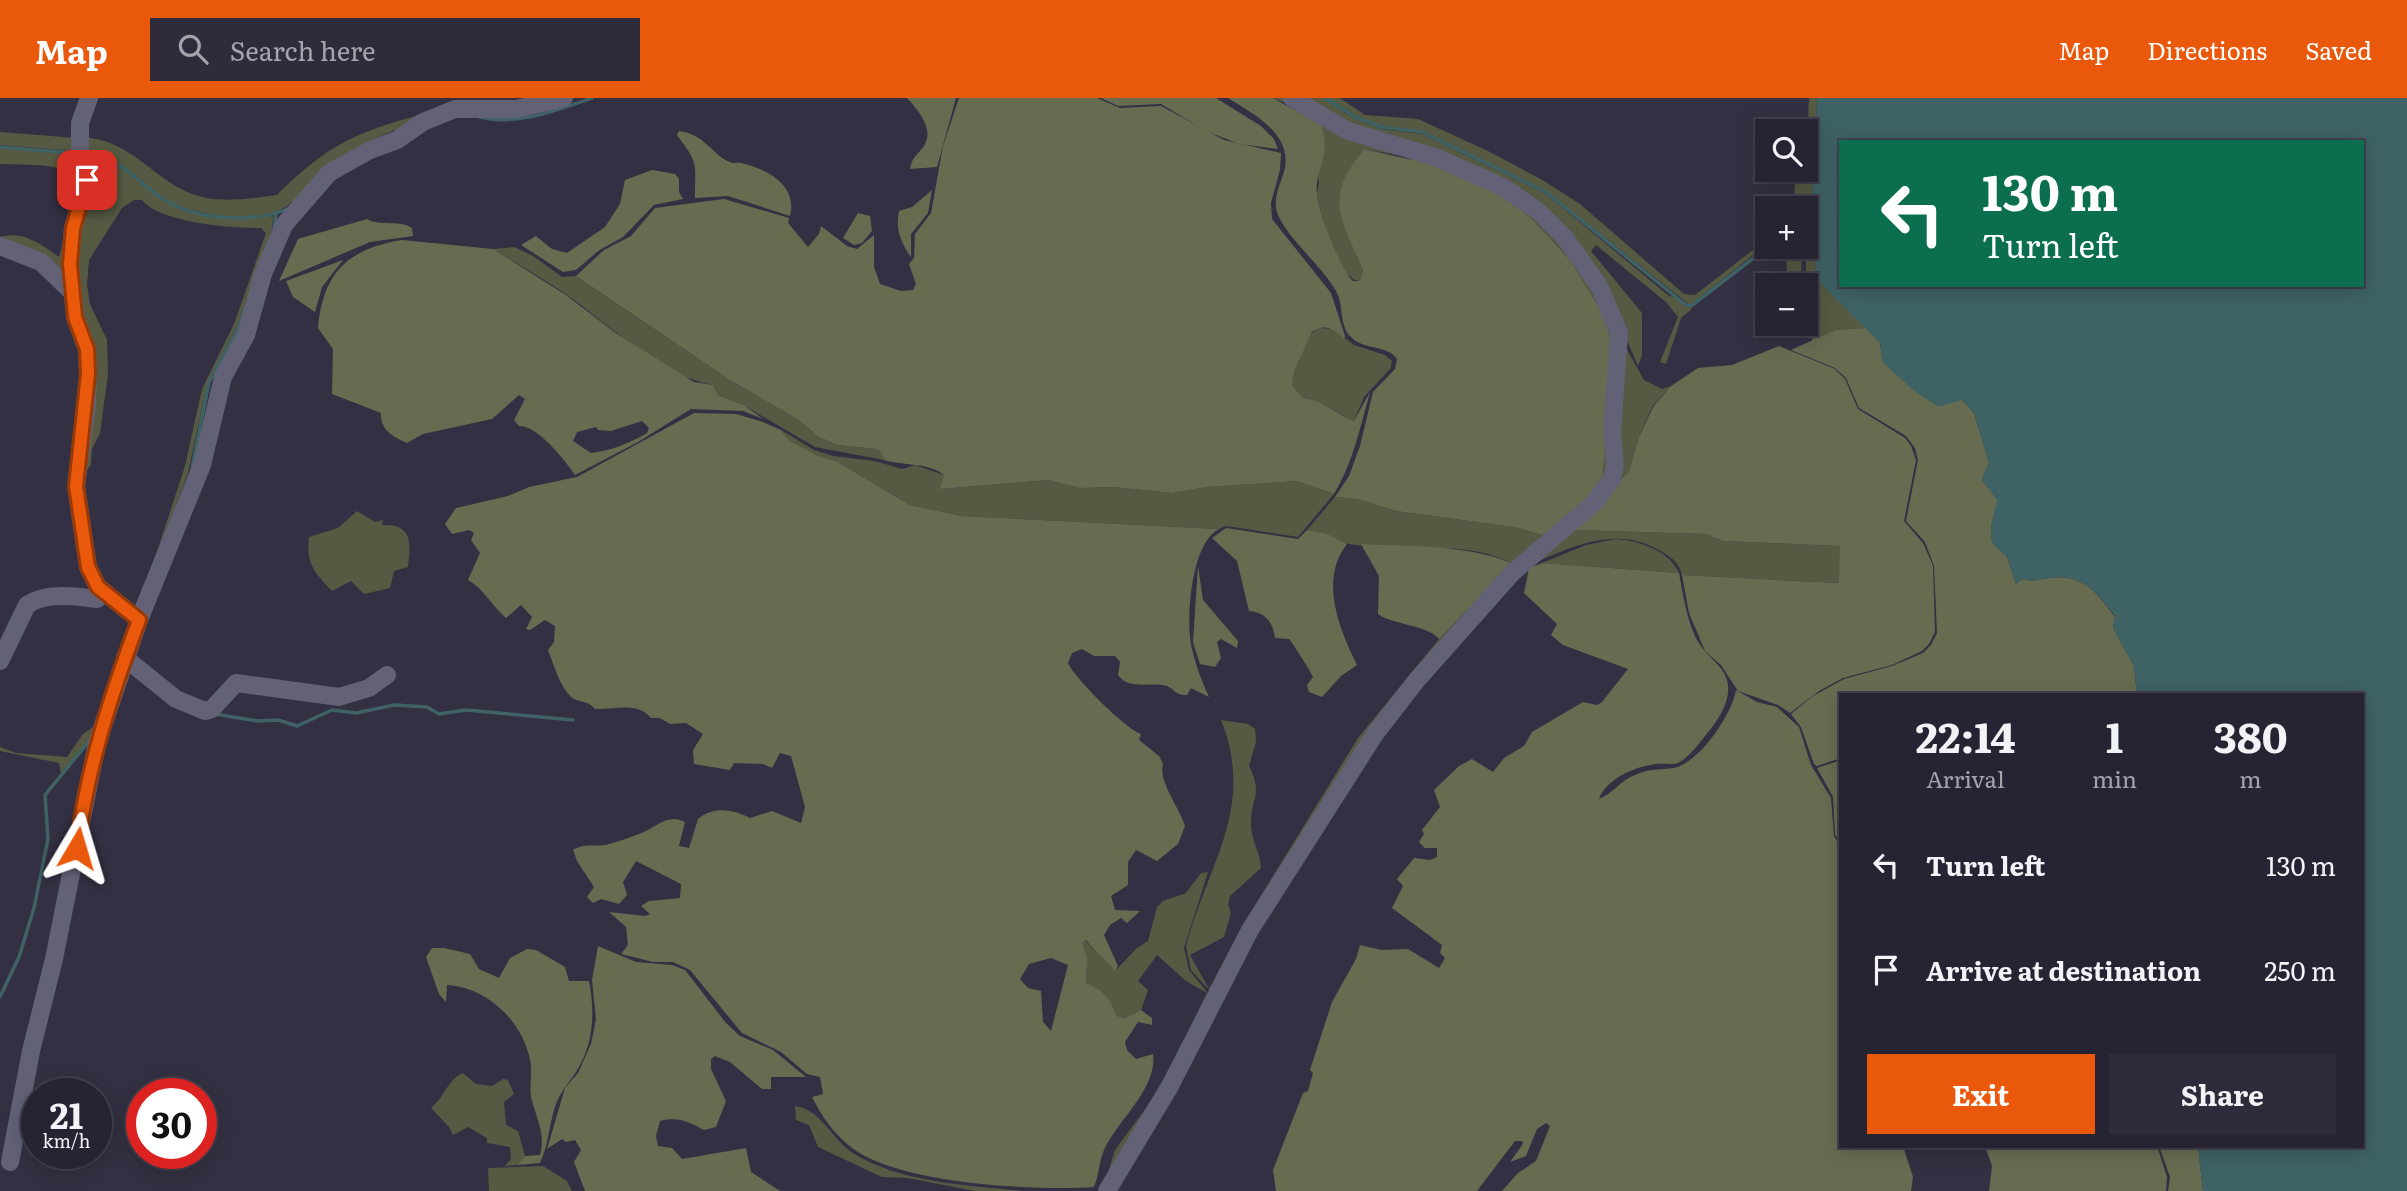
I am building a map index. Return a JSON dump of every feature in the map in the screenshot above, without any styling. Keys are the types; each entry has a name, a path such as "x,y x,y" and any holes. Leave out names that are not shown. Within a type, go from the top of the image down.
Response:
{"street":[{"path":"89,98 80,123 80,154 87,180 73,228 72,292 75,317 87,349 88,374 76,486 86,560 98,587 139,620"},
{"path":"9,1162 30,1051 54,959 97,743 139,620 202,465 223,377 246,335 275,245 300,204 329,173 370,150 397,140 423,122 443,113 469,107 516,110 564,98"},
{"path":"1107,1191 1170,1086 1250,930 1375,734 1416,681 1512,573 1593,504 1612,479 1615,465 1612,433 1619,333 1599,286 1566,239 1538,211 1503,187 1435,157 1348,131 1292,98"},
{"path":"0,246 41,262 72,292"},
{"path":"0,661 27,605 34,600 43,597 97,599 105,592"},
{"path":"125,658 176,699 205,711 212,709 236,683 339,697 369,688 387,675"}],"shaded area":[{"path":"907,98 956,98 937,167 910,169 914,158 927,140 928,133 924,120"},
{"path":"959,98 1097,98 1120,108 1161,106 1224,140 1281,153 1280,170 1271,203 1272,219 1331,293 1345,336 1344,339 1337,332 1325,328 1312,332 1294,371 1292,385 1304,399 1315,401 1354,421 1370,392 1351,457 1334,494 1297,481 1206,487 1173,493 1113,487 1080,488 1048,480 940,489 944,475 938,471 884,460 881,452 875,449 838,445 819,437 797,419 730,380 576,276 604,250 631,236 655,208 724,199 789,218 788,223 808,247 819,234 821,226 847,246 857,249 874,235 874,267 880,284 901,291 913,290 916,284 909,264 914,258 915,234 931,213 943,146"},
{"path":"1101,98 1216,98 1261,126 1274,139 1278,149 1239,144 1206,131 1161,104 1118,106"},
{"path":"1228,98 1273,98 1321,125 1325,146 1317,186 1318,203 1337,254 1353,281 1360,281 1363,270 1343,222 1340,196 1351,166 1364,149 1430,164 1500,195 1531,218 1570,260 1602,312 1611,341 1603,478 1583,502 1560,523 1543,535 1514,527 1396,511 1358,499 1335,497 1349,476 1360,446 1373,392 1395,369 1397,359 1387,351 1361,344 1350,336 1336,291 1293,238 1276,209 1276,198 1285,164 1280,139 1262,120"},
{"path":"1273,98 1284,98 1507,194 1565,245 1613,325 1606,479 1453,631 1213,994 1191,970 1186,946 1225,835 1231,808 1233,781 1230,752 1221,720 1248,724 1255,729 1256,742 1249,766 1256,784 1251,825 1261,868 1230,896 1228,904 1231,913 1224,937 1190,955 1209,989 1243,925 1358,738 1439,639 1512,563 1493,555 1452,548 1349,544 1307,530 1335,497 1358,499 1396,511 1514,527 1543,535 1557,526 1603,477 1604,467 1602,312 1570,260 1531,218 1403,156 1364,149 1352,165 1342,195 1342,209 1349,238 1363,270 1360,281 1352,278 1338,260 1327,233 1317,198 1317,174 1290,105"},
{"path":"1300,98 1322,98 1355,119 1381,129 1422,134 1546,194 1669,296 1677,297 1692,309 1681,318 1666,364 1660,362 1678,317 1667,303 1596,245 1591,251 1642,313 1642,355 1638,366 1616,315 1543,211 1358,130"},
{"path":"1327,98 1340,98 1365,115 1418,119 1488,151 1544,181 1580,204 1684,294 1695,295 1755,248 1755,254 1690,305 1547,192 1423,131 1383,127 1357,116"},
{"path":"1809,98 1817,98 1816,119 1808,119"},
{"path":"1817,98 2407,98 2407,1191 2203,1191 2198,1148 2364,1148 2364,693 2137,693 2134,666 2113,628 2115,616 2102,599 2088,586 2071,578 2033,581 2022,579 2016,584 2007,557 1992,543 1991,526 1997,500 1982,480 1989,462 1974,413 1962,400 1938,407 1912,389 1883,363 1880,343 1818,281 1815,259 1818,259 1818,196 1812,196 1813,182 1818,182"},
{"path":"444,108 342,156 287,206 276,212 249,217 221,216 183,207 157,193 115,161 81,153 81,137 101,140 132,155 173,184 206,198 232,200 277,195 335,147 372,130"},
{"path":"679,131 696,136 731,163 761,169 778,180 789,195 790,216 728,196 695,198 694,164 677,135"},
{"path":"0,132 76,138 77,151 0,145"},
{"path":"0,148 79,155 86,181 70,283 0,244 0,237 24,237 59,257 80,184 74,176 56,168 0,164"},
{"path":"83,156 116,166 158,196 185,210 214,217 273,216 272,230 237,327 207,385 188,473 144,591 185,466 202,389 234,324 266,233 261,228 232,227 180,219 151,208 142,200 134,200 122,208 89,260 87,285 90,304 107,340 108,374 100,433 92,449 91,465 81,477 84,495 79,504 77,487 89,404 90,373 89,348 77,316 72,263 75,229 89,180"},
{"path":"652,170 675,174 679,179 679,192 683,199 654,205 623,237 598,251 576,270 563,272 521,245 536,236 552,249 567,253 605,227 620,204 625,180"},
{"path":"1795,182 1813,182 1812,196 1794,196"},
{"path":"932,190 928,213 911,234 911,257 900,236 899,211 912,207"},
{"path":"858,213 870,216 872,231 862,243 854,245 843,238"},
{"path":"367,219 378,223 407,225 412,228 413,236 370,242 279,281 298,239"},
{"path":"402,240 493,249 566,295 617,334 694,382 713,385 718,395 745,406 763,419 743,411 691,409 638,442 575,475 542,437 526,427 519,426 514,420 525,399 519,395 492,419 423,434 407,443 402,441 385,428 381,413 332,394 333,349 318,328 321,309 332,278 353,257 383,244","holes":["642,421 649,428 647,433 633,440 599,452 591,453 573,441 577,432 596,427 598,430 611,431"]},
{"path":"514,247 533,256 562,277 576,276 730,380 797,419 819,437 838,445 875,449 881,452 884,460 815,447 745,406 718,395 713,385 674,371 637,348 558,289 493,249"},
{"path":"1786,259 1802,259 1801,273 1786,273"},
{"path":"1806,259 1815,259 1816,273 1806,273"},
{"path":"343,260 322,287 315,312 293,297 286,281"},
{"path":"1818,281 1866,328 1835,330 1812,341 1812,336 1818,336"},
{"path":"1318,328 1333,329 1354,345 1385,355 1392,361 1390,369 1364,397 1354,421 1315,401 1304,399 1292,385 1300,354 1308,338"},
{"path":"1866,328 1880,343 1883,363 1962,400 1974,413 1989,462 1982,480 1998,500 1991,526 1992,543 2007,557 2016,584 2022,579 2033,581 2071,578 2095,592 2115,617 2113,628 2134,666 2137,693 1839,693 1839,759 1817,766 1814,764 1801,727 1791,714 1813,696 1844,679 1892,666 1923,653 1937,633 1934,566 1925,542 1906,521 1918,460 1915,448 1906,436 1859,408 1846,378 1835,368 1791,350 1835,330"},
{"path":"1779,346 1835,369 1845,379 1858,409 1905,438 1911,446 1916,460 1904,521 1923,543 1933,566 1935,632 1922,651 1892,665 1843,678 1819,691 1790,713 1778,705 1738,691 1721,665 1705,651 1689,613 1682,575 1839,583 1840,546 1723,541 1706,534 1575,530 1629,471 1639,437 1653,407 1671,386 1698,368 1732,365"},
{"path":"1626,348 1644,380 1662,389 1671,386 1652,407 1629,471 1576,530 1706,534 1723,541 1840,546 1840,583 1682,575 1676,562 1657,549 1623,539 1589,542 1522,568 1607,493"},
{"path":"694,413 736,414 781,430 788,440 818,456 836,461 910,505 962,516 1219,529 1202,549 1190,600 1191,645 1209,697 1191,688 1187,695 1183,695 1167,686 1128,683 1118,675 1120,662 1115,656 1094,656 1082,649 1072,653 1068,663 1090,691 1124,723 1141,734 1139,740 1159,756 1163,764 1163,778 1185,826 1178,844 1157,861 1136,850 1128,862 1128,885 1111,896 1115,910 1140,911 1127,923 1121,918 1110,925 1104,935 1118,966 1115,971 1086,940 1082,943 1087,958 1086,983 1105,996 1117,1016 1124,1018 1141,1010 1152,1018 1152,1025 1138,1022 1125,1042 1127,1050 1136,1059 1153,1054 1153,1067 1143,1092 1104,1150 1094,1187 1038,1188 968,1182 901,1170 873,1160 846,1143 824,1118 812,1097 823,1094 820,1077 807,1074 781,1052 742,1033 690,970 673,962 653,962 621,954 628,945 626,927 609,912 645,916 650,914 641,906 649,901 680,898 681,884 636,861 623,882 627,895 619,904 601,899 593,903 587,897 594,887 573,850 614,843 672,819 685,822 679,846 689,848 698,819 710,812 730,811 750,818 772,811 801,823 805,807 791,756 780,753 772,768 763,764 734,763 730,770 694,764 693,750 703,734 686,723 670,724 632,708 595,709 590,704 571,697 560,681 548,650 554,642 555,626 545,620 530,630 526,629 532,617 521,605 506,618 479,588 468,580 480,553 471,540 474,533 469,530 452,534 445,524 456,508 508,496 529,487 577,477","holes":["1051,958 1068,965 1051,1031 1043,1022 1041,991 1028,988 1020,979 1029,964"]},
{"path":"781,430 814,450 833,456 875,461 902,469 915,465 944,475 941,489 1048,480 1080,488 1113,487 1173,493 1206,487 1297,481 1334,494 1298,537 1226,526 1219,529 962,516 910,505 836,461 818,456 787,440"},
{"path":"357,511 375,522 383,520 382,525 400,528 405,532 410,550 408,567 394,571 390,588 364,594 351,581 332,591 310,561 309,537 338,528"},
{"path":"1226,528 1298,539 1307,530 1327,534 1347,544 1334,573 1333,588 1339,620 1357,665 1341,676 1322,697 1309,692 1307,685 1313,677 1289,639 1275,638 1267,619 1260,613 1249,611 1237,561 1212,538"},
{"path":"1616,539 1652,548 1668,558 1679,573 1542,563 1586,545"},
{"path":"1361,544 1457,549 1512,563 1439,639 1427,631 1378,614 1379,576"},
{"path":"1542,563 1679,573 1695,636 1718,665 1728,683 1722,711 1685,758 1676,764 1648,765 1631,771 1608,785 1599,799 1635,775 1686,763 1714,735 1736,690 1757,702 1777,707 1799,727 1811,765 1831,798 1834,836 1839,845 1839,1148 1904,1148 1913,1177 1911,1191 1502,1191 1518,1173 1536,1161 1550,1126 1546,1123 1537,1129 1526,1156 1510,1162 1523,1144 1522,1141 1515,1141 1477,1191 1276,1191 1273,1170 1303,1093 1308,1091 1313,1073 1310,1070 1332,1002 1356,959 1360,945 1381,950 1408,949 1439,968 1445,958 1440,953 1442,945 1392,908 1403,886 1397,879 1414,858 1430,860 1437,857 1437,848 1425,848 1419,842 1424,834 1422,830 1440,807 1434,790 1459,766 1472,759 1493,772 1504,758 1524,746 1532,732 1583,702 1597,705 1602,702 1628,669 1563,645 1551,635 1557,624 1524,593 1529,568"},
{"path":"1198,566 1203,600 1238,641 1237,648 1221,639 1217,642 1221,658 1215,667 1200,664 1193,642"},
{"path":"93,727 89,739 61,774 59,763 0,751 0,747 16,753 67,757 83,734"},
{"path":"1839,761 1839,841 1835,835 1833,797 1817,768"},
{"path":"1208,872 1184,948 1189,970 1211,997 1179,1062 1107,1176 1115,1150 1163,1085 1207,993 1186,981 1157,955 1138,981 1148,990 1141,1010 1124,1018 1117,1016 1107,999 1084,981 1087,971 1082,943 1085,940 1116,970 1137,948 1148,941 1157,907 1163,901 1186,893 1201,873"},
{"path":"598,946 636,962 672,965 685,970 726,1023 740,1036 773,1050 806,1077 771,1077 771,1089 762,1089 730,1062 715,1056 711,1059 711,1069 726,1101 716,1127 704,1130 672,1119 660,1121 656,1136 658,1146 672,1148 682,1159 746,1148 751,1172 780,1191 585,1191 574,1162 581,1150 575,1140 566,1142 562,1139 547,1149 565,1088 578,1073 591,1044 596,1019 592,980"},
{"path":"432,948 470,954 479,969 499,978 510,958 527,949 536,950 565,967 569,981 589,981 592,1004 590,1039 582,1061 556,1104 540,1163 517,1165 525,1156 540,1155 542,1147 540,1126 531,1097 530,1060 520,1033 501,1009 476,992 447,985 446,1002 439,994 426,957"},
{"path":"463,1073 476,1084 492,1086 503,1079 508,1080 514,1094 504,1102 506,1125 518,1131 525,1156 517,1165 505,1166 511,1159 510,1147 487,1143 487,1138 468,1127 453,1135 431,1108 453,1080"},
{"path":"795,1106 812,1113 853,1153 892,1171 935,1181 1022,1191 975,1191 908,1178 882,1177 818,1147 809,1125 796,1120"},
{"path":"1986,1148 2158,1148 2167,1177 2166,1191 1989,1191 1992,1166"},
{"path":"2160,1148 2198,1148 2203,1191 2168,1191 2170,1177"},
{"path":"543,1166 567,1181 572,1191 489,1191 488,1168"}],"waterway":[{"path":"476,116 519,119 592,98"},
{"path":"1325,98 1355,117 1381,127 1422,132 1546,192 1686,305 1691,306 1755,257"},
{"path":"0,147 75,153"},
{"path":"86,155 122,167 165,200 193,212 242,218 258,217 287,209"},
{"path":"274,228 276,214"},
{"path":"192,468 209,382 239,327 245,307"},
{"path":"215,714 257,721 278,720 297,726 332,710 356,713 394,705 427,707 439,714 466,710 573,720"},
{"path":"0,997 19,957 34,908 48,839 45,795 90,740"}],"route":[{"path":"77,848 82,807 97,743 139,620 98,587 83,552 76,486 87,405 87,349 75,317 70,264 73,228 87,180"}]}
